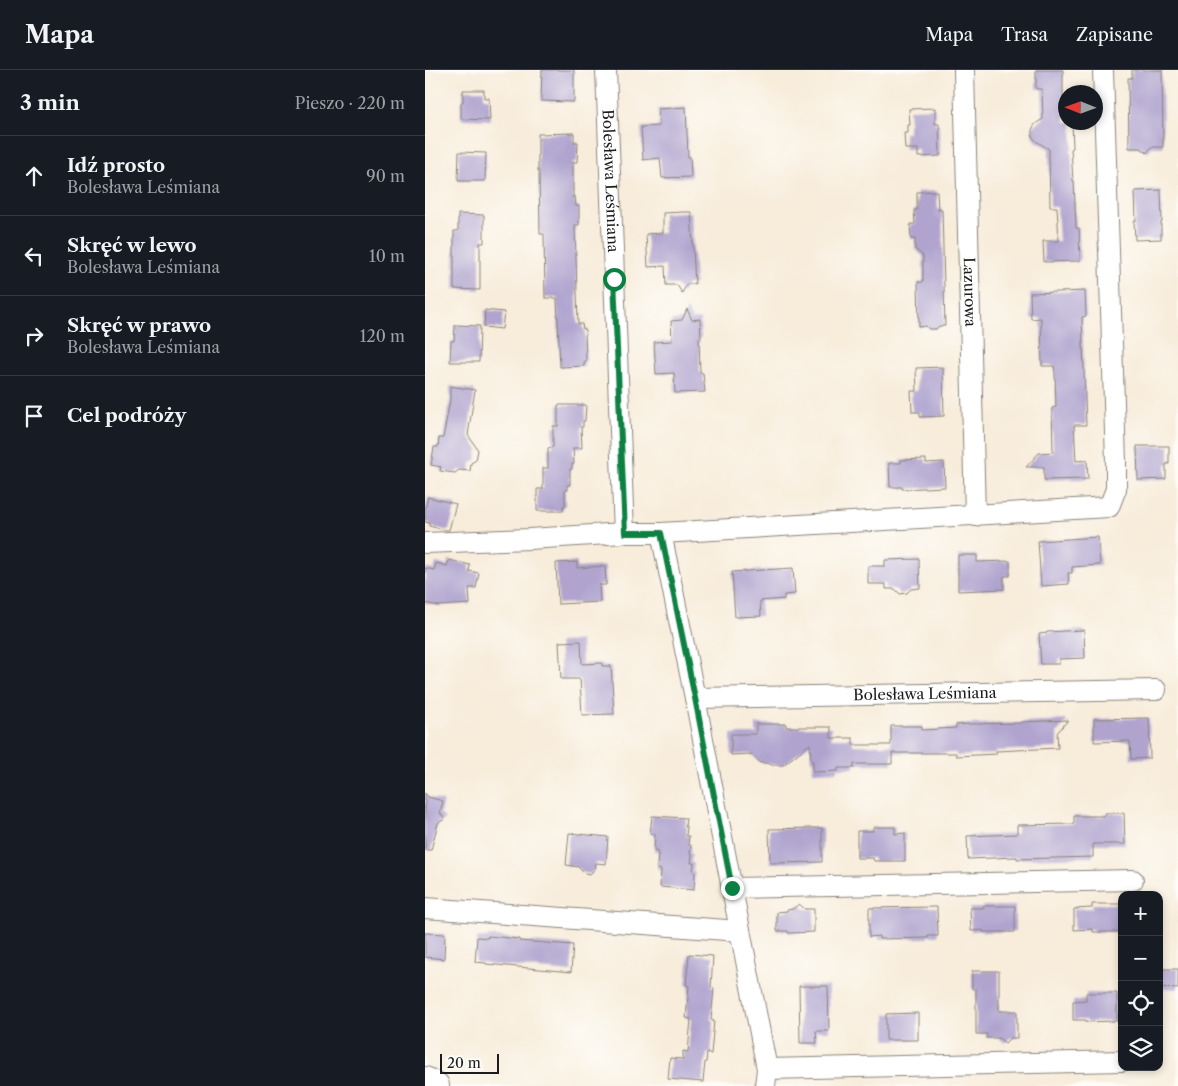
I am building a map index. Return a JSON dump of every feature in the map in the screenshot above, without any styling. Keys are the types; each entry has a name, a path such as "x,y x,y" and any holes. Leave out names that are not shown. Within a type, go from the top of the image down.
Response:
{"main road":[{"path":"425,1081 435,1086"}],"street":[{"name":"Bolesława Leśmiana","path":"606,70 625,533"},
{"name":"Lazurowa","path":"964,70 975,516"},
{"path":"425,543 625,533 661,533 1109,507 1116,489 1103,70"},
{"path":"661,533 741,931 766,1078 1118,1061"},
{"name":"Bolesława Leśmiana","path":"695,698 1156,690"},
{"path":"732,888 1133,880"},
{"path":"425,908 741,931"}],"building":[{"path":"542,70 574,70 574,102 541,101"},
{"path":"1036,70 1063,70 1063,85 1058,85 1058,130 1072,130 1073,148 1071,149 1076,228 1079,228 1080,261 1044,262 1043,241 1059,241 1057,207 1050,207 1049,149 1036,141 1032,136 1035,124 1043,119 1042,89 1036,89"},
{"path":"1132,70 1162,70 1163,147 1151,147 1147,153 1141,148 1129,148 1128,78 1132,78"},
{"path":"463,90 484,90 484,98 489,98 490,120 461,119"},
{"path":"686,107 688,157 690,157 691,177 662,178 660,158 643,160 641,127 659,126 658,109"},
{"path":"935,108 935,124 939,124 940,156 918,157 918,149 905,149 904,133 908,133 908,125 910,125 909,109"},
{"path":"574,133 574,142 578,142 577,162 573,162 573,198 575,197 576,206 579,206 579,225 575,225 578,324 582,324 583,329 585,329 586,361 584,366 560,367 557,298 545,298 544,234 540,234 538,134"},
{"path":"459,152 486,153 485,181 458,181"},
{"path":"1161,190 1161,239 1135,240 1135,191"},
{"path":"937,191 938,209 942,209 945,326 929,329 926,326 919,327 918,282 923,282 923,256 915,249 915,239 911,239 910,224 915,224 914,210 917,210 917,192"},
{"path":"691,212 695,284 687,284 682,293 677,285 666,285 665,266 648,267 646,234 663,233 663,213"},
{"path":"458,214 484,215 484,243 480,243 480,290 454,289 454,231 458,231"},
{"path":"1085,291 1086,316 1082,317 1086,425 1074,425 1076,461 1087,460 1088,479 1044,480 1044,467 1026,467 1039,453 1053,452 1052,408 1056,407 1055,373 1054,366 1042,366 1041,318 1031,319 1030,293"},
{"path":"687,309 692,320 700,319 700,373 703,373 705,392 675,393 674,373 656,374 654,342 672,341 671,321 682,320"},
{"path":"485,310 504,312 502,329 484,327"},
{"path":"455,325 480,326 479,362 450,362 451,341 454,341"},
{"path":"943,367 944,416 920,417 920,412 912,412 911,391 917,391 916,368"},
{"path":"450,386 475,390 468,435 478,450 476,460 471,463 470,471 459,470 455,473 440,471 441,467 431,465 434,447 438,447 439,438 443,438 450,400"},
{"path":"558,405 586,405 585,421 583,421 583,427 581,427 582,448 573,448 574,464 572,464 572,469 570,469 570,485 567,485 567,490 565,490 565,506 563,506 563,511 537,511 537,489 543,489 543,468 548,468 548,448 553,447 553,426 558,426"},
{"path":"1137,446 1169,446 1169,464 1166,464 1166,479 1138,480"},
{"path":"926,459 926,463 944,462 945,487 902,489 902,487 890,487 889,463 901,463 901,460"},
{"path":"428,497 456,504 449,530 429,526 430,523 425,522 425,509"},
{"path":"1098,537 1100,565 1072,567 1072,573 1068,573 1069,584 1041,586 1038,541"},
{"path":"958,555 977,555 977,562 1010,561 1010,576 1004,576 1004,589 958,591"},
{"path":"919,559 920,588 911,589 907,593 900,594 895,589 886,589 886,584 868,584 868,566 885,566 885,560"},
{"path":"449,560 470,565 469,571 479,573 476,588 469,588 470,604 438,606 425,603 425,568 434,570 436,563 447,566"},
{"path":"577,562 577,568 605,566 606,585 599,585 600,602 558,604 556,563"},
{"path":"793,568 795,594 784,595 784,599 760,601 761,616 735,617 732,572"},
{"path":"1084,630 1085,658 1059,659 1059,664 1041,664 1039,634"},
{"path":"581,641 582,664 602,663 602,666 611,666 614,714 582,715 580,679 561,679 559,642"},
{"path":"1149,718 1150,758 1131,759 1130,741 1094,742 1094,719"},
{"path":"1068,720 1057,733 1058,748 996,751 997,754 956,756 956,753 892,753 892,764 854,764 854,768 838,768 838,771 813,772 810,744 783,765 761,763 751,754 731,755 731,734 756,734 756,724 786,724 786,727 831,727 831,738 853,738 853,745 891,745 891,726 922,726 922,730 956,728 956,725 969,724"},
{"path":"425,793 428,797 443,801 440,813 445,819 438,823 431,850 425,850"},
{"path":"1105,813 1124,813 1125,844 1093,844 1093,857 968,859 967,836 1017,834 1017,825 1074,824 1074,816 1105,816"},
{"path":"652,816 686,818 686,836 689,836 688,845 691,845 690,854 692,854 691,863 694,863 693,871 695,872 694,890 660,887 661,870 657,869 658,852 654,851 655,834 650,834"},
{"path":"873,827 895,827 895,834 905,833 905,861 874,861 873,858 857,858 857,831 873,831"},
{"path":"822,828 822,862 770,863 769,829"},
{"path":"569,833 608,837 606,864 596,863 595,869 590,874 584,873 579,867 566,865"},
{"path":"799,904 805,909 814,909 814,932 788,933 788,931 777,931 777,912 793,909"},
{"path":"1092,904 1118,904 1118,932 1093,932 1093,929 1074,930 1074,909 1092,908"},
{"path":"983,906 1015,906 1015,932 971,931 970,908 983,908"},
{"path":"937,907 938,936 879,939 879,936 869,937 869,908"},
{"path":"425,933 445,934 444,959 425,957"},
{"path":"488,936 519,939 519,941 573,945 571,972 475,962 477,937 488,938"},
{"path":"689,954 713,956 711,987 714,988 711,1020 714,1021 711,1054 707,1053 703,1082 668,1079 670,1058 683,1059 683,1051 688,1052 691,1019 686,1018 689,986 686,985"},
{"path":"1163,969 1178,969 1178,989 1163,988"},
{"path":"972,971 999,971 999,1011 1017,1011 1017,1038 1010,1038 1005,1043 999,1038 986,1038 987,1034 976,1034 976,989 972,989"},
{"path":"799,986 828,986 829,1031 816,1031 817,1043 800,1043"},
{"path":"1086,993 1117,993 1117,1021 1086,1022 1086,1020 1073,1020 1073,1001 1086,1000"},
{"path":"918,1013 918,1040 886,1040 886,1014"}],"route":[{"path":"614,279 625,533 661,533 732,888"}]}
